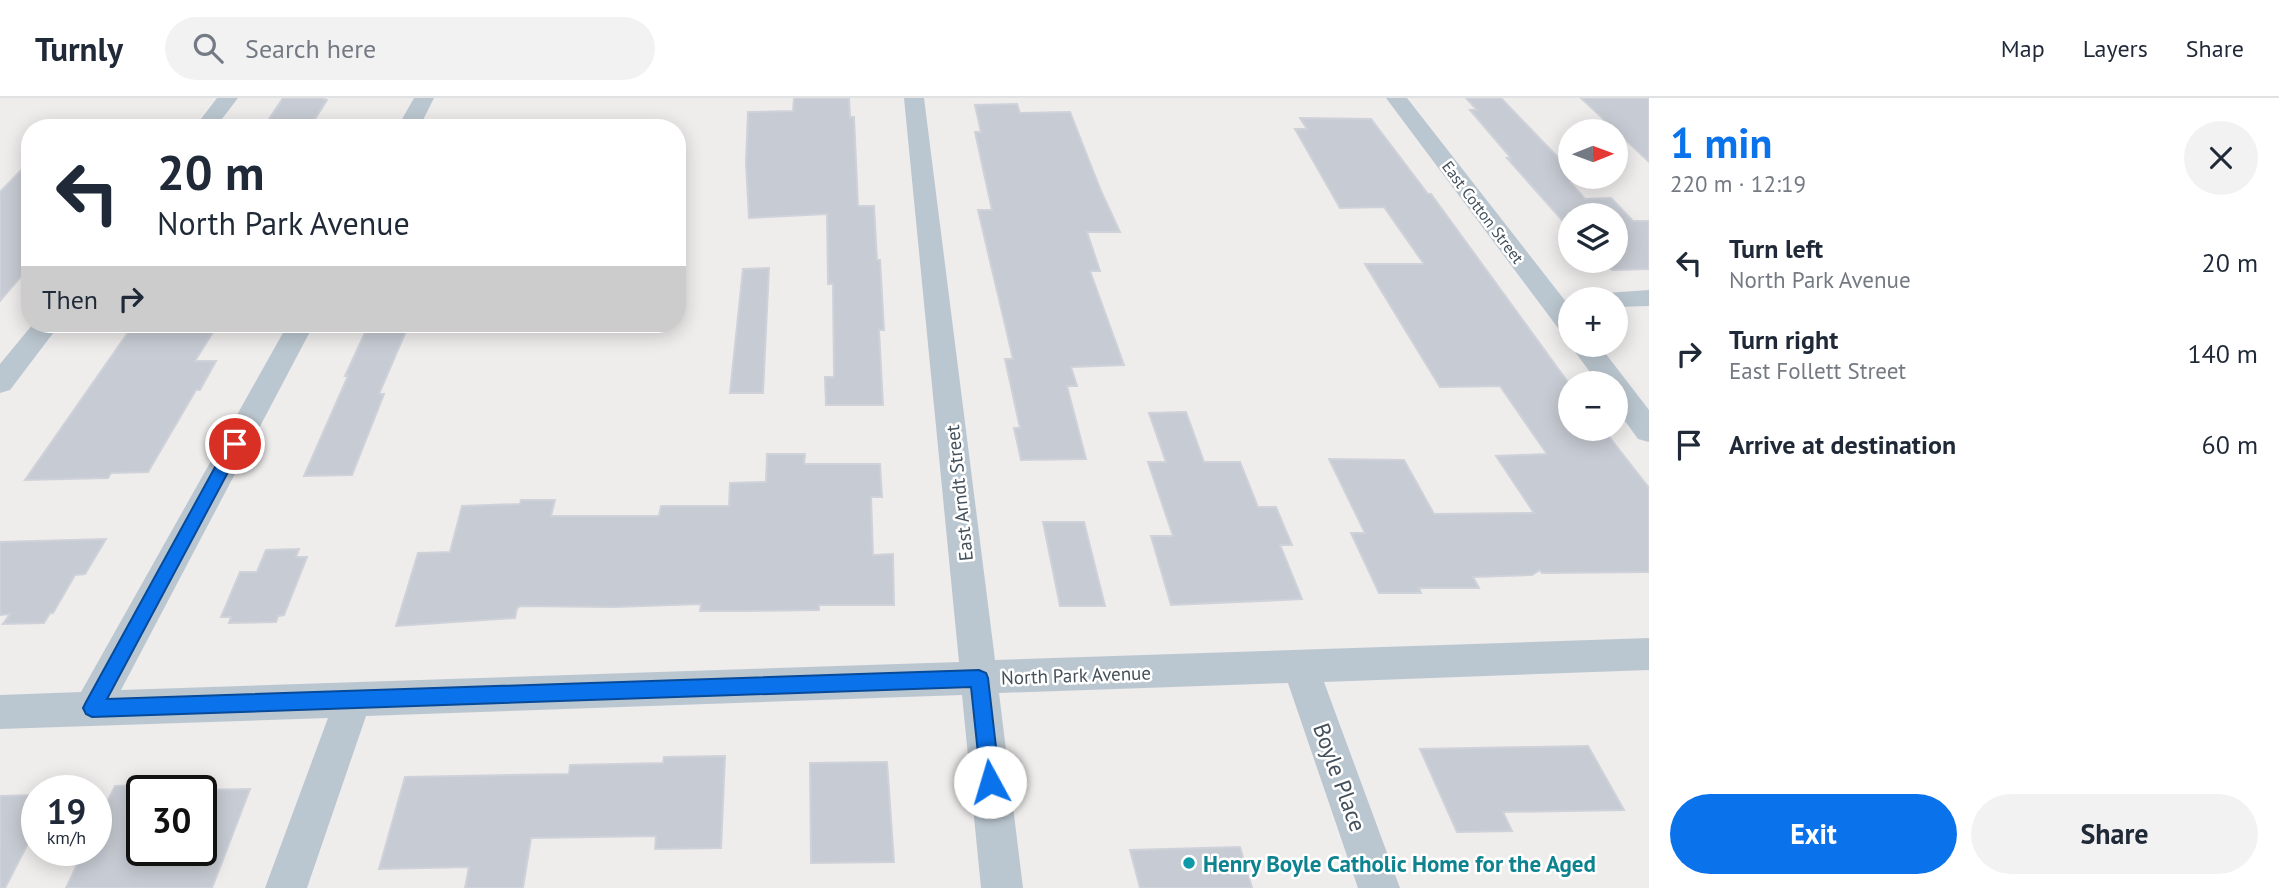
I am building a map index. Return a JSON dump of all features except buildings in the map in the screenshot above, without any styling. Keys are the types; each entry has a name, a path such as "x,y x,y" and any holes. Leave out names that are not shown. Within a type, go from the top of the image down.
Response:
{"street":[{"path":"211,119 228,98"},
{"path":"413,119 424,98"},
{"name":"East Arndt Street","path":"914,98 1002,888"},
{"name":"East Cotton Street","path":"1396,98 1558,299"},
{"path":"1628,299 1649,298"},
{"path":"0,383 40,333"},
{"path":"92,708 296,333"},
{"path":"1628,403 1649,430"},
{"name":"North Park Avenue","path":"0,712 1649,654"},
{"name":"Boyle Place","path":"1300,666 1379,888"},
{"path":"286,888 353,699"}],"place":[{"name":"Henry Boyle Catholic Home for the Aged","path":"1189,863"}],"route":[{"path":"235,444 92,708 979,678 990,782"}]}
